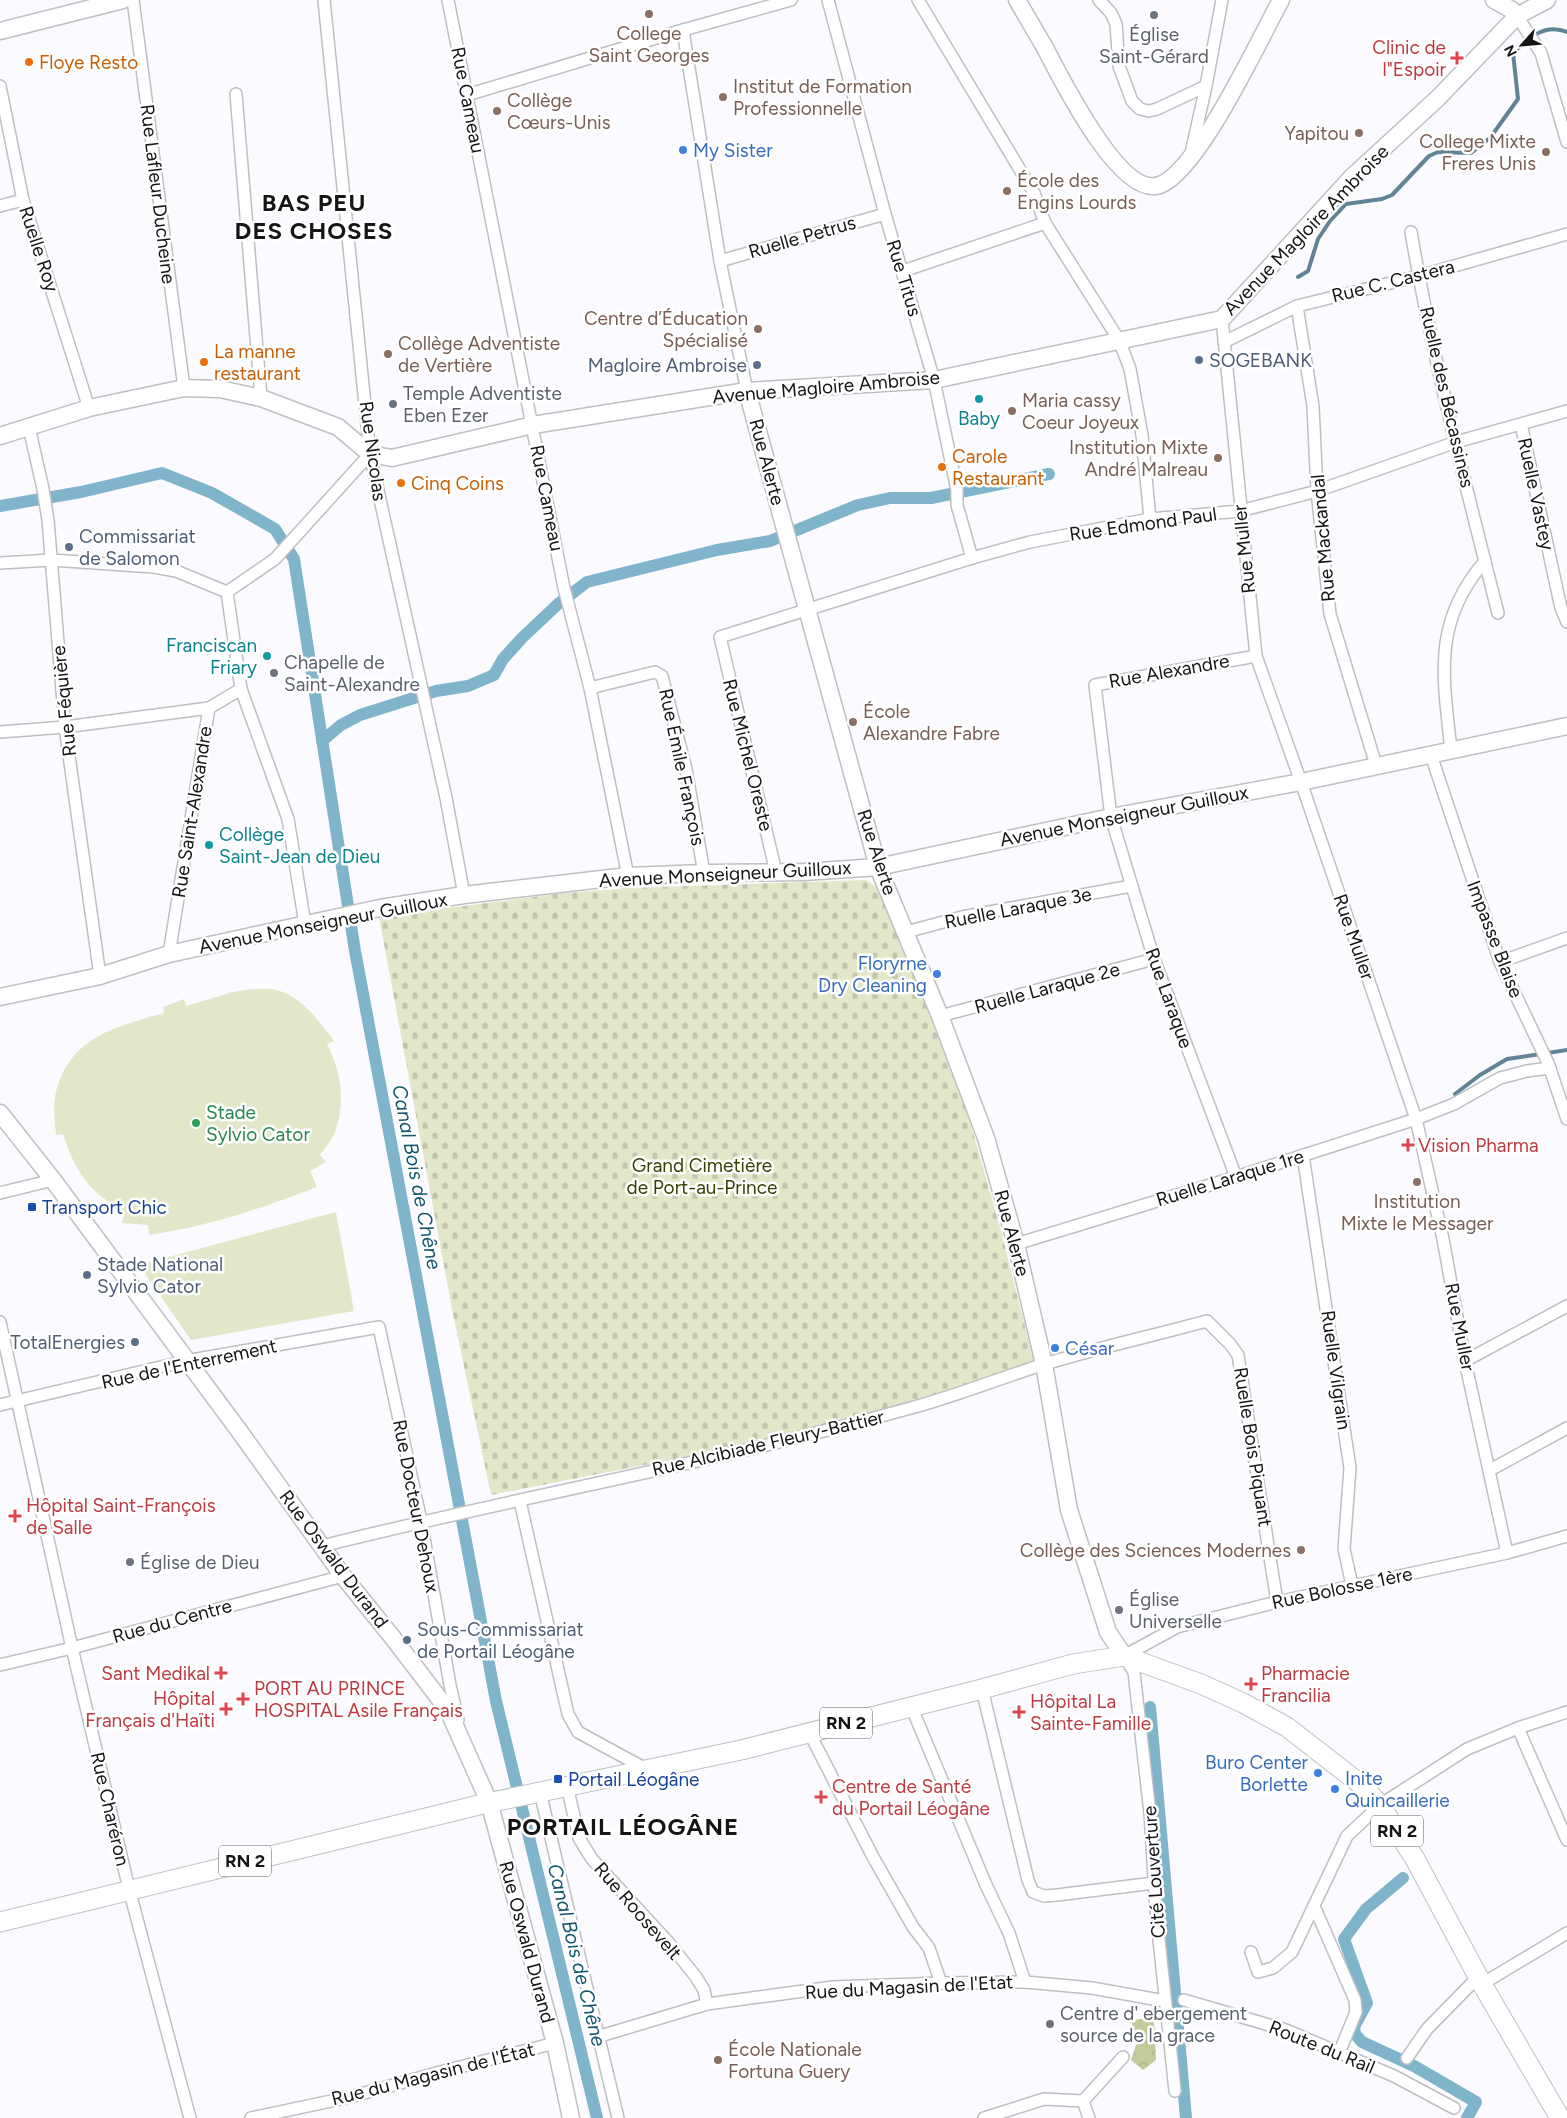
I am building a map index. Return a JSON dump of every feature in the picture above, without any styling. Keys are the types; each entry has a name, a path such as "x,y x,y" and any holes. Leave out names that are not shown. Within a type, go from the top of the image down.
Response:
{"main road":[{"name":"RN 2","path":"0,1922 128,1889 495,1801 741,1750 1073,1664 1124,1656 1243,1702 1287,1728 1363,1786 1380,1805 1428,1881 1480,1981 1560,2118"}],"street":[{"path":"0,31 123,0"},
{"name":"Rue Lafleur Ducheine","path":"133,0 184,388"},
{"name":"Rue Nicolas","path":"324,0 370,454 446,798 464,896"},
{"name":"Rue Cameau","path":"448,0 564,588 590,688 628,876"},
{"path":"467,95 683,30 791,0"},
{"name":"Rue Titus","path":"828,0 885,214 934,380 957,490 958,506 972,558"},
{"path":"918,0 1034,193 1045,223 1119,340 1130,369 1142,435 1150,519"},
{"path":"1017,0 1078,109 1099,141 1122,169 1145,186 1158,186 1172,178 1190,160 1216,120 1281,0"},
{"path":"1100,0 1111,13 1116,24 1119,66 1132,101 1140,109 1157,109 1206,86"},
{"path":"1190,160 1222,0"},
{"path":"1494,0 1512,10 1542,53 1567,142"},
{"name":"Avenue Magloire Ambroise","path":"370,454 392,458 533,425 747,391 934,380 1222,319 1352,177 1438,98 1517,16 1547,0"},
{"name":"Rue Alerte","path":"683,30 720,261 747,391 878,867 940,1016 986,1138 1016,1244 1044,1364 1069,1510 1108,1632 1124,1656"},
{"name":"Ruelle Roy","path":"0,86 23,200 89,408"},
{"path":"236,94 262,398"},
{"path":"0,206 23,200"},
{"name":"Ruelle Petrus","path":"720,261 885,214"},
{"path":"903,270 1045,223"},
{"name":"Ruelle des Bécassines","path":"1411,232 1456,442 1498,613"},
{"name":"Rue C. Castera","path":"1224,342 1297,306 1419,276 1567,234"},
{"name":"Rue Mackandal","path":"1297,306 1313,406 1317,491 1330,614 1376,765"},
{"name":"Rue Muller","path":"1222,319 1256,656 1416,1120 1443,1239 1465,1361 1507,1553"},
{"path":"0,436 89,408 184,388 220,389 262,398 338,428 370,454 275,559 227,592"},
{"name":"Rue Edmond Paul","path":"720,638 807,609 1030,542 1150,519 1240,512 1317,491 1456,442 1567,411"},
{"name":"Ruelle Vastey","path":"1521,424 1561,608 1567,622"},
{"name":"Rue Féquière","path":"29,427 48,520 64,727 100,976"},
{"path":"0,563 51,560 176,571 227,592"},
{"path":"1451,750 1443,671 1448,627 1458,600 1472,576 1485,561"},
{"path":"227,592 241,688 288,819 305,924"},
{"name":"Rue Michel Oreste","path":"720,638 776,872"},
{"name":"Rue Alexandre","path":"1111,816 1095,685 1256,656"},
{"name":"Rue Émile François","path":"590,688 655,672 662,676 686,769 704,873"},
{"name":"Rue Saint-Alexandre","path":"169,954 209,708 241,688"},
{"path":"0,732 64,727 209,708"},
{"name":"Avenue Monseigneur Guilloux","path":"0,997 100,976 169,954 380,908 628,876 878,867 1111,816 1301,782 1567,726"},
{"name":"Impasse Blaise","path":"1431,755 1500,962 1550,1068 1567,1119"},
{"name":"Rue Laraque","path":"1111,816 1130,886 1154,959 1236,1178"},
{"name":"Ruelle Laraque 3e","path":"906,932 962,918 1130,886"},
{"path":"1500,962 1567,938"},
{"name":"Ruelle Laraque 2e","path":"940,1016 1154,959"},
{"name":"Ruelle Laraque 1re","path":"1016,1244 1236,1178 1416,1120 1444,1108 1500,1078 1527,1071 1550,1068"},
{"name":"Rue Oswald Durand","path":"0,1113 53,1180 186,1362 240,1432 343,1576 448,1710 495,1801 555,2043 571,2118"},
{"name":"Ruelle Vilgrain","path":"1303,1156 1350,1468 1344,1549 1352,1586"},
{"path":"0,1193 53,1180"},
{"path":"1465,1361 1567,1306"},
{"name":"Ruelle Bois Piquant","path":"1044,1364 1207,1321 1230,1344 1238,1356 1277,1602"},
{"name":"Rue Charéron","path":"0,1322 72,1648 128,1889 190,2118"},
{"name":"Rue de l'Enterrement","path":"0,1406 186,1362 379,1327"},
{"name":"Rue Docteur Dehoux","path":"379,1327 421,1521 450,1685 464,1744"},
{"name":"Rue Alcibiade Fleury-Battier","path":"322,1546 421,1521 520,1501 758,1446 908,1409 1044,1364"},
{"path":"1490,1470 1567,1428"},
{"path":"520,1501 568,1714 578,1732 646,1769"},
{"name":"Rue Bolosse 1ère","path":"1124,1656 1178,1628 1277,1602 1507,1553 1567,1536"},
{"name":"Rue du Centre","path":"0,1664 72,1648 343,1576"},
{"name":"Cité Louverture","path":"1124,1656 1134,1672 1150,1813 1154,1883 1175,2092"},
{"path":"982,1689 1028,1880 1033,1892 1044,1896 1154,1883"},
{"path":"911,1706 1008,1933 1025,1982"},
{"path":"1251,1952 1258,1972 1273,1968 1292,1952 1347,1836 1380,1805 1467,1749 1518,1728 1567,1712"},
{"path":"1518,1728 1567,1840"},
{"path":"809,1732 872,1857 913,1927 929,1948 941,1982"},
{"name":"Rue Roosevelt","path":"567,1786 580,1838 592,1859 668,1942 704,1990 707,2004"},
{"path":"538,1792 618,2118"},
{"path":"1314,1906 1356,2000 1356,2012 1338,2053"},
{"path":"1407,2058 1427,2028 1480,1981 1567,1933"},
{"name":"Rue du Magasin de l'Etat","path":"597,2037 707,2004 833,1987 941,1982 1025,1982 1092,1988 1165,2001"},
{"name":"Route du Rail","path":"1184,2000 1286,2030 1394,2076 1454,2108"},
{"name":"Rue du Magasin de l'État","path":"251,2118 350,2097 555,2043"},
{"path":"1083,2101 1123,2057"},
{"path":"984,2118 1044,2099 1083,2101"},
{"path":"1083,2101 1090,2118"}],"green space":[{"name":"Grand Cimetière de Port-au-Prince","path":"866,880 881,890 968,1115 1000,1227 1034,1362 927,1400 787,1437 491,1495 452,1309 379,917 564,893 630,888"},
{"name":"Stade Sylvio Cator","path":"252,989 276,990 294,998 309,1010 334,1041 327,1044 339,1076 340,1109 334,1135 320,1155 326,1162 310,1171 317,1187 234,1216 171,1232 149,1235 148,1225 122,1223 125,1212 102,1196 85,1180 73,1160 63,1134 56,1135 54,1101 61,1077 70,1061 82,1048 95,1038 111,1030 164,1013 163,1007 184,999 186,1006 233,992"},
{"path":"336,1212 354,1311 191,1340 139,1265"},
{"path":"1154,2018 1156,2060 1143,2070 1131,2060 1137,2042 1131,2020"}],"waterway":[{"path":"1298,277 1308,271 1318,239 1330,221 1346,204 1382,199 1392,195 1429,156 1438,152 1471,153 1490,138 1518,99 1513,53 1531,37 1544,31 1551,29 1567,32"},
{"name":"Canal Bois de Chêne","path":"0,506 81,492 162,473 212,493 275,529 294,559 355,951 496,1701 597,2118"},
{"path":"322,741 341,725 360,715 436,691 468,686 494,675 503,659 522,638 558,604 587,582 717,550 770,541 858,505 890,498 931,498 1049,474"},
{"path":"1455,1094 1480,1075 1507,1059 1567,1050"},
{"path":"1150,1707 1186,2118"},
{"path":"1403,1878 1366,1909 1344,1939 1367,2003 1354,2027 1355,2034 1362,2042 1414,2066 1476,2102 1467,2118"}],"place":[{"name":"College Saint Georges","path":"649,14"},
{"name":"Église Saint-Gérard","path":"1154,15"},
{"name":"Clinic de l\"Espoir","path":"1457,58"},
{"name":"Floye Resto","path":"29,62"},
{"name":"Institut de Formation Professionnelle","path":"723,97"},
{"name":"Collège Cœurs-Unis","path":"497,111"},
{"name":"Yapitou","path":"1359,133"},
{"name":"My Sister","path":"683,150"},
{"name":"College Mixte Freres Unis","path":"1546,152"},
{"name":"École des Engins Lourds","path":"1007,191"},
{"name":"Centre d’Éducation Spécialisé","path":"758,329"},
{"name":"Collège Adventiste de Vertière","path":"388,354"},
{"name":"SOGEBANK","path":"1199,360"},
{"name":"La manne restaurant","path":"204,362"},
{"name":"Magloire Ambroise","path":"757,365"},
{"name":"Baby","path":"979,399"},
{"name":"Temple Adventiste Eben Ezer","path":"393,404"},
{"name":"Maria cassy Coeur Joyeux","path":"1012,411"},
{"name":"Institution Mixte André Malreau","path":"1218,458"},
{"name":"Carole Restaurant","path":"942,467"},
{"name":"Cinq Coins","path":"401,483"},
{"name":"Commissariat de Salomon","path":"69,547"},
{"name":"Franciscan Friary","path":"267,656"},
{"name":"Chapelle de Saint-Alexandre","path":"274,673"},
{"name":"École Alexandre Fabre","path":"853,722"},
{"name":"Collège Saint-Jean de Dieu","path":"209,845"},
{"name":"Floryrne Dry Cleaning","path":"937,974"},
{"name":"Stade Sylvio Cator","path":"196,1123"},
{"name":"Vision Pharma","path":"1408,1145"},
{"name":"Institution Mixte le Messager","path":"1417,1182"},
{"name":"Transport Chic","path":"32,1207"},
{"name":"Stade National Sylvio Cator","path":"87,1275"},
{"name":"TotalEnergies","path":"135,1342"},
{"name":"César","path":"1055,1348"},
{"name":"Hôpital Saint-François de Salle","path":"15,1516"},
{"name":"Collège des Sciences Modernes","path":"1301,1550"},
{"name":"Église de Dieu","path":"130,1562"},
{"name":"Église Universelle","path":"1119,1610"},
{"name":"Sous-Commissariat de Portail Léogâne","path":"407,1640"},
{"name":"Sant Medikal","path":"221,1673"},
{"name":"Pharmacie Francilia","path":"1251,1684"},
{"name":"PORT AU PRINCE HOSPITAL Asile Français","path":"243,1699"},
{"name":"Hôpital Français d'Haïti","path":"226,1709"},
{"name":"Hôpital La Sainte-Famille","path":"1019,1712"},
{"name":"Buro Center Borlette","path":"1318,1773"},
{"name":"Portail Léogâne","path":"558,1779"},
{"name":"Inite Quincaillerie","path":"1335,1789"},
{"name":"Centre de Santé du Portail Léogâne","path":"821,1797"},
{"name":"Centre d' ebergement source de la grace","path":"1050,2024"},
{"name":"École Nationale Fortuna Guery","path":"718,2060"}],"district":[{"name":"BAS PEU DES CHOSES","path":"314,216"},
{"name":"PORTAIL LÉOGÂNE","path":"623,1826"}]}
